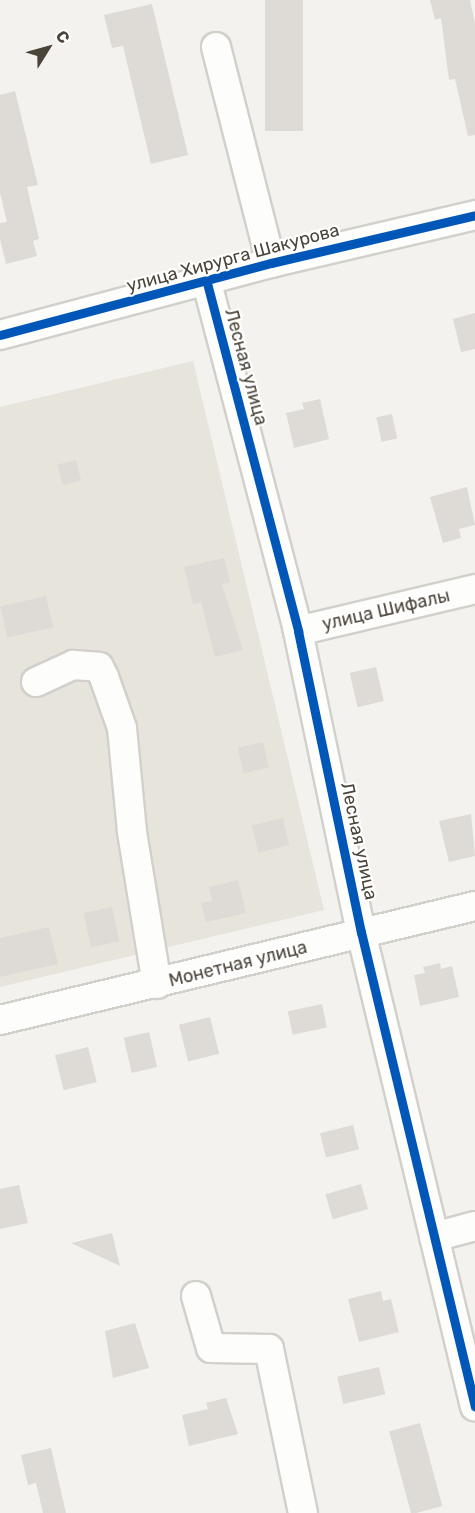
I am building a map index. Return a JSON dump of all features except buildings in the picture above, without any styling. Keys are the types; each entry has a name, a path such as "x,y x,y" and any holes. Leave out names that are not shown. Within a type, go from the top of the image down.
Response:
{"street":[{"path":"216,47 271,263"},
{"name":"улица Хирурга Шакурова","path":"0,335 207,283 271,263 475,215"},
{"name":"Лесная улица","path":"207,283 298,631 362,932 475,1407"},
{"name":"улица Шифалы","path":"298,631 475,589"},
{"path":"36,682 73,665 99,667 104,677 122,728 132,832 157,984"},
{"name":"Монетная улица","path":"0,1020 475,906"},
{"path":"434,1237 475,1226"},
{"path":"196,1296 211,1348 269,1349 303,1513"}],"shaded area":[{"path":"193,361 324,910 0,987 0,407"}],"cycle path":[{"path":"0,335 271,263 475,215"},
{"path":"207,283 298,631 361,932 475,1407"}]}
